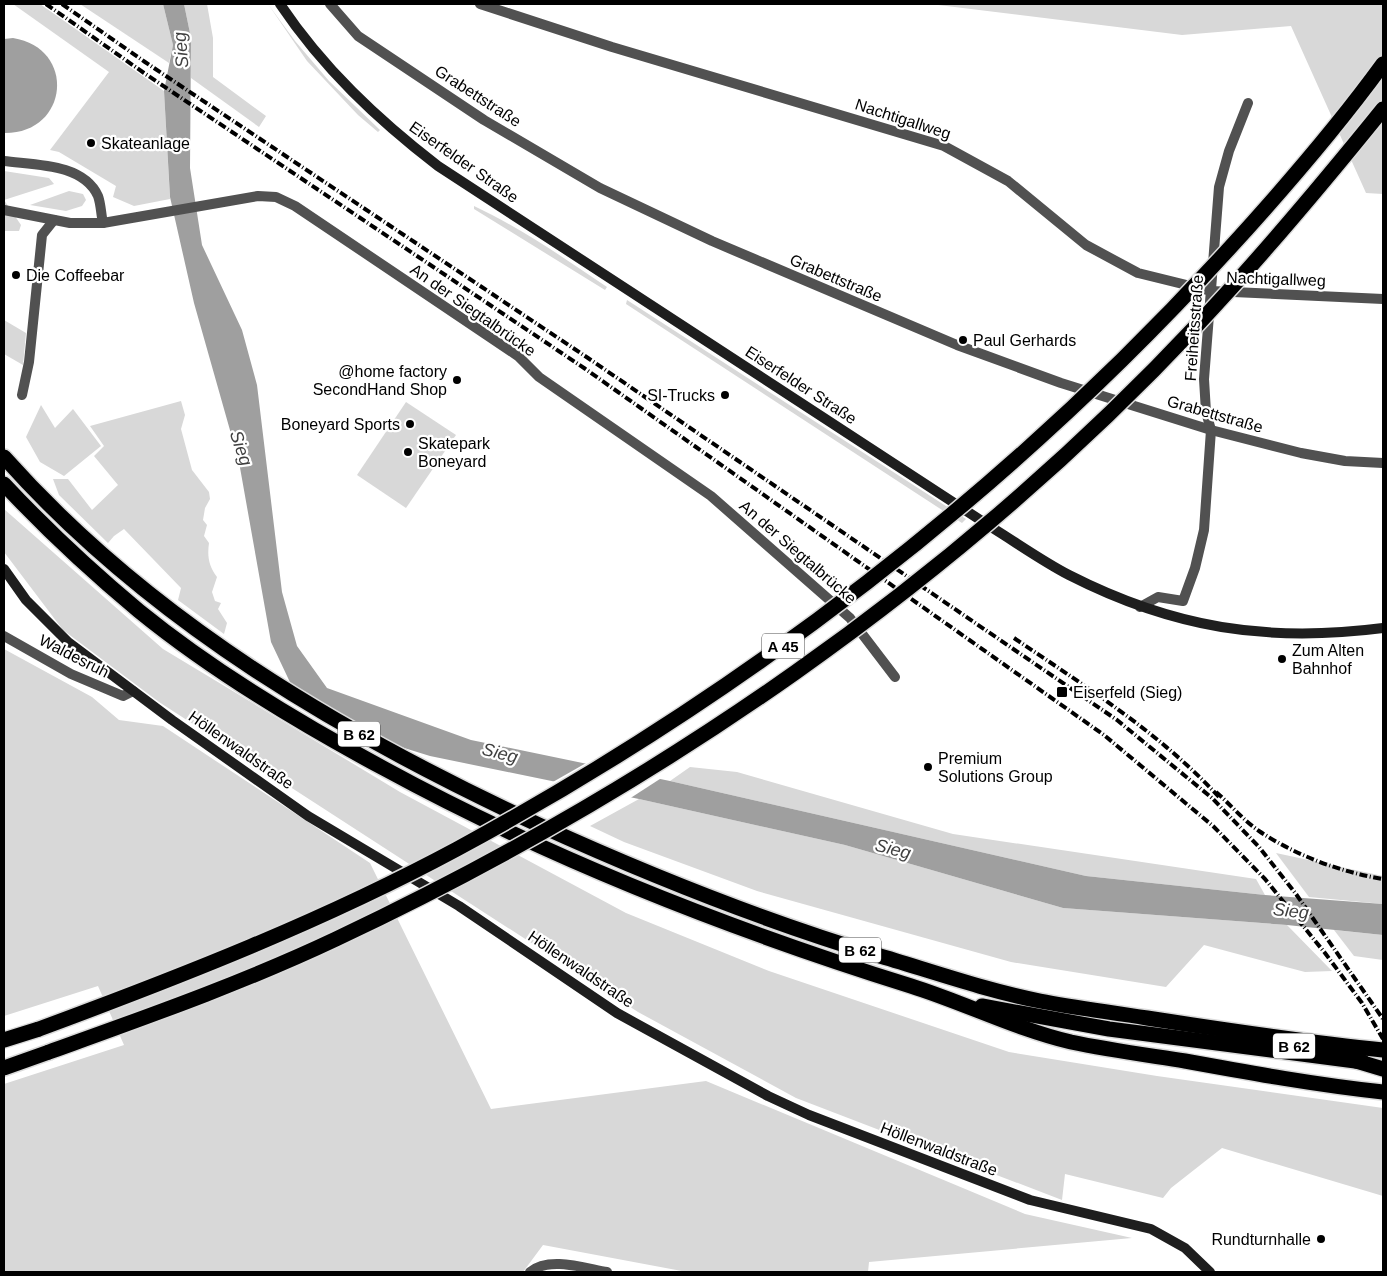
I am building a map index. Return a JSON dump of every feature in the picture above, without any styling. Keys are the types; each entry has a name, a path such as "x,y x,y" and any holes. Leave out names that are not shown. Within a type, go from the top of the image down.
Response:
{"highway":[{"name":"A 45","path":"4,1040 40,1029 181,977 320,917 455,850 618,756 714,695 828,613 961,508 1067,414 1175,308 1276,196 1383,64"},
{"name":"A 45","path":"4,1068 192,1000 358,928 469,874 602,799 731,718 855,629 974,534 1088,433 1197,326 1299,213 1383,109"},
{"name":"B 62","path":"4,457 50,506 153,598 213,643 286,691 364,737 438,777 673,884 841,944 1038,1000 1225,1030 1363,1055 1383,1068"},
{"name":"B 62","path":"4,484 87,566 141,612 202,658 279,709 349,750 490,823 578,865 750,933 958,1001 1009,1024 1071,1042 1338,1087 1383,1092"},
{"name":"B 62","path":"958,1001 1109,1028 1363,1055"},
{"path":"1363,1055 1383,1050"}],"street":[{"name":"Eiserfelder Straße","path":"280,4 302,37 336,77 389,127 438,166 991,527 1067,574 1140,607 1204,625 1271,634 1383,628"},
{"name":"Grabettstraße","path":"330,4 358,36 484,120 600,188 712,241 957,345 1061,383 1211,430 1301,453 1345,461 1383,464"},
{"name":"Nachtigallweg","path":"480,4 612,47 944,146 1008,181 1086,245 1138,273 1212,291 1383,298"},
{"name":"Freiheitsstraße","path":"1140,607 1158,597 1183,601 1195,568 1204,530 1211,430 1206,412 1204,379 1219,187 1229,151 1248,103"},
{"path":"4,161 71,171 83,177 98,196 103,223"},
{"name":"An der Siegtalbrücke","path":"4,210 54,220 103,223 258,196 276,197 295,206 518,356 539,377 712,496 850,618 895,677"},
{"path":"22,395 29,362 42,235 54,220"},
{"name":"Höllenwaldstraße","path":"4,569 26,600 68,642 132,691 308,816 459,906 617,1012 768,1096 865,1137 1030,1200 1151,1229 1186,1248 1210,1272"},
{"name":"Waldesruh","path":"4,636 70,674 122,696 132,691"},
{"path":"530,1272 541,1264 572,1266 607,1272"}],"shaded area":[{"path":"13,4 40,4 164,91 170,199 134,206 113,197 116,186 59,152 50,150 109,72"},
{"path":"80,4 163,4 173,45 169,63"},
{"path":"184,4 207,4 213,38 213,77 266,116 259,127 191,78 191,38"},
{"path":"268,4 295,41 329,81 380,130 378,132 358,115 307,61"},
{"path":"930,4 1383,4 1383,194 1366,193 1291,26 1182,35"},
{"path":"4,171 49,178 54,184 4,200"},
{"path":"69,191 83,194 86,200 82,206 66,211 30,205"},
{"path":"4,200 21,225 19,231 4,231"},
{"path":"474,206 558,254 607,287 605,290 474,209"},
{"path":"627,300 966,519 962,523 626,304"},
{"path":"4,320 26,333 23,365 4,354"},
{"path":"181,401 185,415 181,429 192,470 209,492 210,499 205,508 203,520 207,525 204,536 209,543 210,565 217,577 212,592 215,601 221,603 218,609 227,623 224,634 178,600 181,588 124,529 108,543 59,495 53,479 68,479 92,510 118,485 94,456 104,446 90,426"},
{"name":"Skatepark Boneyard","path":"406,402 456,435 406,508 357,475"},
{"path":"41,405 55,428 73,409 101,446 64,476 40,462 26,437"},
{"path":"4,509 163,649 400,792 626,913 769,971 1009,1052 1157,1076 1383,1108 1383,1196 1222,1148 1171,1188 1163,1198 1065,1174 1062,1200 796,1098 638,1012 159,702 63,630 4,552"},
{"path":"4,649 92,697 119,720 163,726 370,863 491,1109 706,1081 1025,1214 1132,1238 869,1262 868,1272 687,1272 543,1245 523,1272 4,1272 4,1084 124,1045 98,986 4,1016"},
{"path":"690,767 737,772 953,834 1256,879 1265,895 1086,876 670,781"},
{"path":"639,799 845,845 1063,908 1287,925 1332,971 1305,972 1204,945 1166,987 1011,962 757,891 624,842 590,826"},
{"path":"1276,853 1383,876 1383,904 1309,897"},
{"path":"1334,930 1383,935 1383,960 1354,956"}],"water":[{"name":"Sieg","path":"163,4 184,4 191,38 190,168 202,245 242,330 257,385 282,592 297,646 327,688 471,740 670,781 1086,876 1265,895 1383,904 1383,935 1287,925 1063,908 845,845 639,799 430,756 359,734 296,695 271,642 239,462 194,303 170,197 164,91 173,45"},
{"path":"13,38 34,45 48,57 55,73 57,90 52,106 42,120 26,130 4,133 4,39"}],"pier":[{"path":"588,762 663,777 629,799 551,783"}],"railway":[{"path":"46,4 144,73 584,368 1104,735 1213,826 1265,879 1325,953 1362,1003 1383,1039"},
{"path":"62,4 145,62 588,358 1117,720 1212,798 1259,847 1296,894 1383,1019"},
{"path":"1014,638 1147,731 1219,797"},
{"path":"1216,792 1253,827 1288,848 1334,867 1383,879"}],"place":[{"name":"Skateanlage","path":"91,143"},
{"name":"Die Coffeebar","path":"16,275"},
{"name":"Paul Gerhards","path":"963,340"},
{"name":"@home factory SecondHand Shop","path":"457,380"},
{"name":"SI-Trucks","path":"725,395"},
{"name":"Boneyard Sports","path":"410,424"},
{"name":"Skatepark Boneyard","path":"408,452"},
{"name":"Zum Alten Bahnhof","path":"1282,659"},
{"name":"Eiserfeld (Sieg)","path":"1062,692"},
{"name":"Premium Solutions Group","path":"928,767"},
{"name":"Rundturnhalle","path":"1321,1239"}]}
